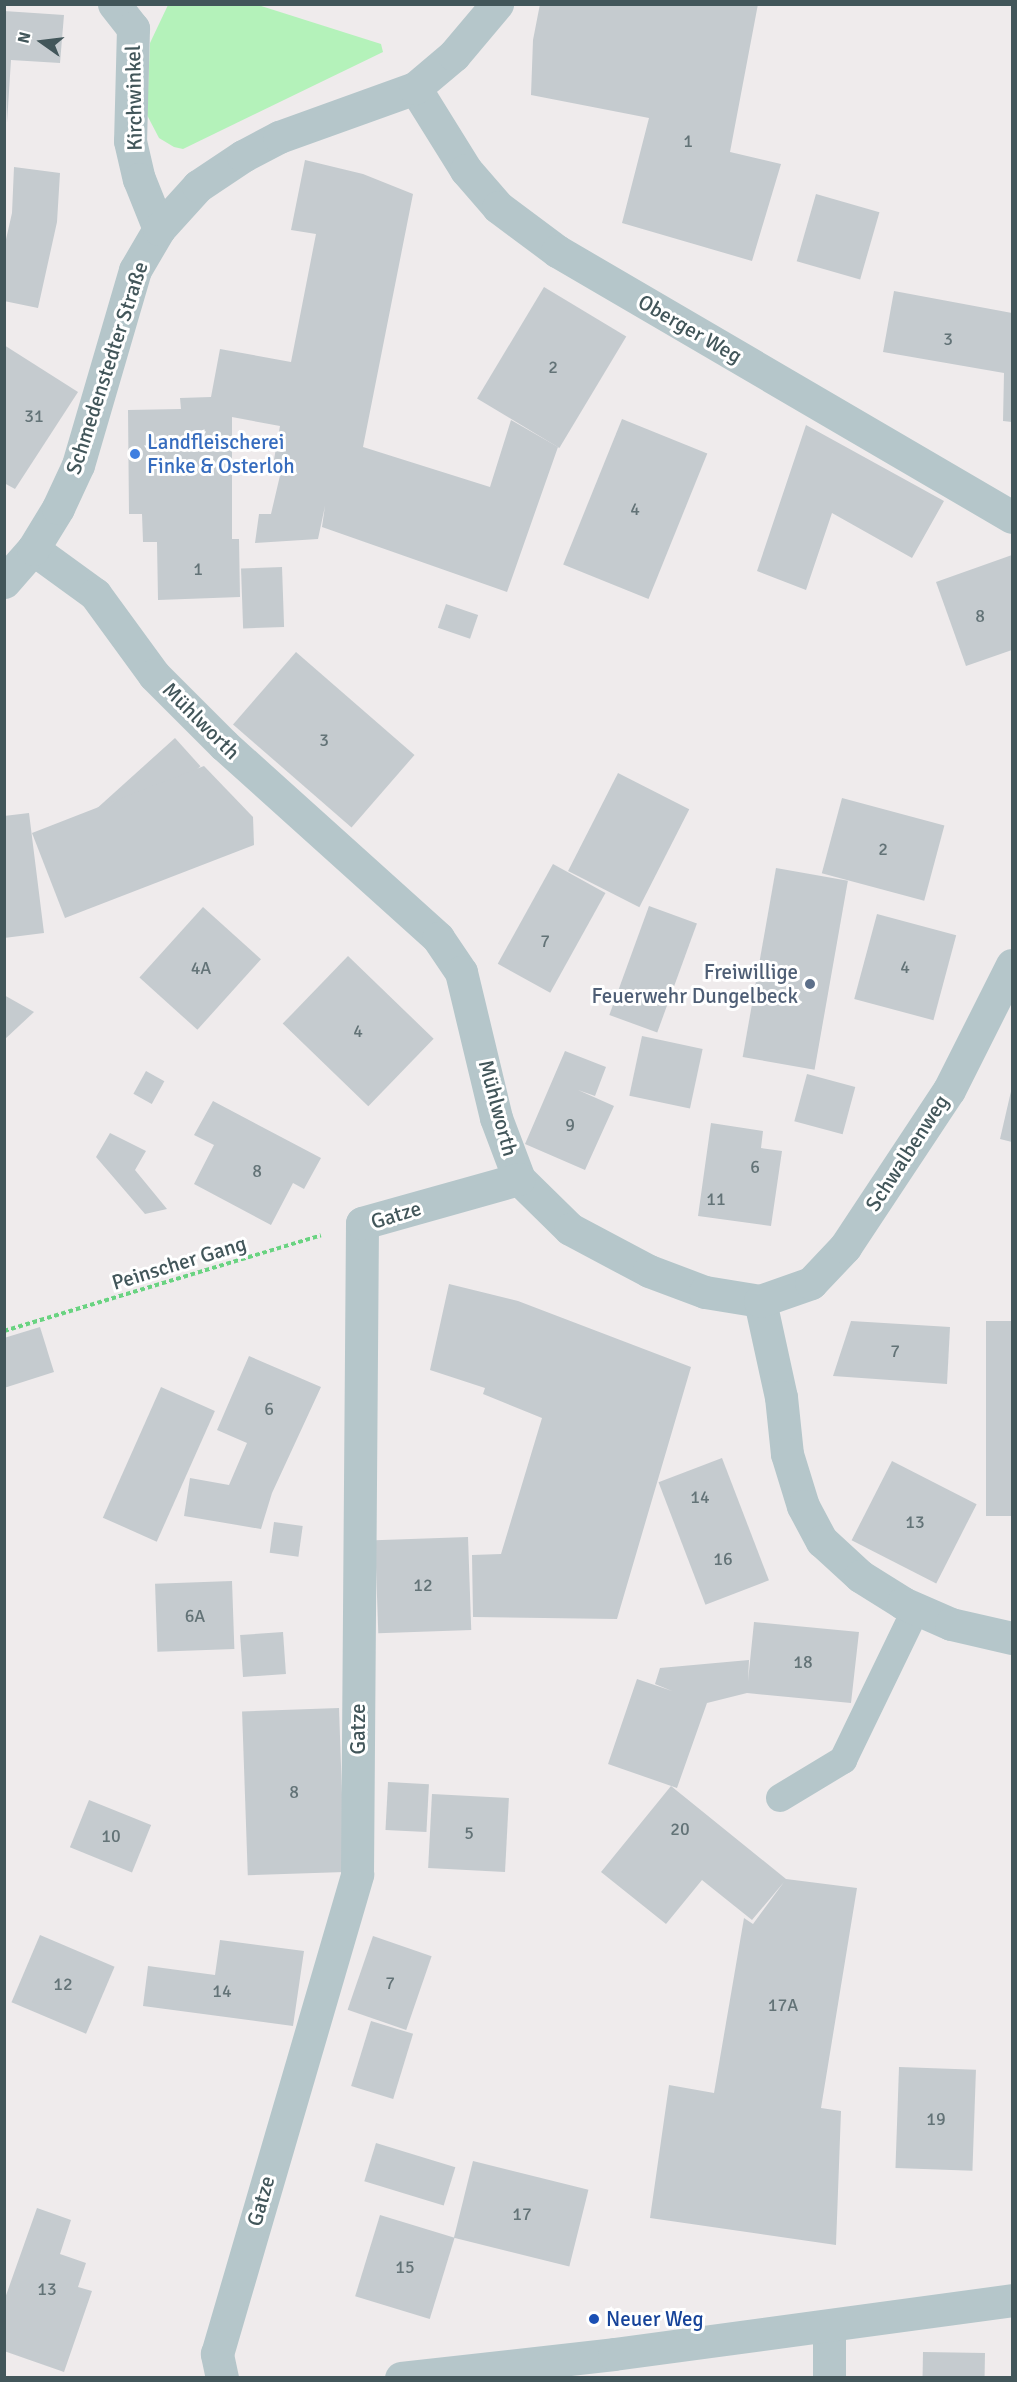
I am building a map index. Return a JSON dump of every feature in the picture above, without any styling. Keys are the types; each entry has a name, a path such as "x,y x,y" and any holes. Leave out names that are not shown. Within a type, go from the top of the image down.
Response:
{"street":[{"name":"Kirchwinkel","path":"114,4 133,27 129,141 139,180 159,229"},
{"name":"Schmedenstedter Straße","path":"4,582 33,549 58,508 78,465 135,270 159,229 198,186 243,156 279,137 415,88 454,56 497,4"},
{"name":"Oberger Weg","path":"415,88 466,170 498,207 557,251 1012,518"},
{"name":"Mühlworth","path":"33,549 95,594 154,675 224,745 438,938 461,972 496,1118 519,1179 570,1229 649,1271 705,1292 760,1300"},
{"name":"Schwalbenweg","path":"760,1300 810,1283 845,1247 950,1089 1012,965"},
{"name":"Gatze","path":"222,2378 217,2354 357,1874 362,1223 519,1179"},
{"path":"760,1300 781,1397 787,1454 803,1506 822,1541 860,1576 916,1609 951,1624 1012,1638"},
{"path":"401,2378 829,2326 1012,2300"},
{"path":"829,2326 829,2378"}],"lane":[{"path":"780,1798 843,1760 916,1609"}],"path":[{"name":"Peinscher Gang","path":"4,1331 362,1223"}],"green space":[{"path":"168,5 258,5 381,44 383,52 183,149 174,147 159,138 147,115 150,43"}],"building":[{"path":"540,4 758,4 730,152 781,164 752,261 622,223 649,118 531,95 533,40"},
{"path":"4,11 64,15 60,63 11,60 7,123"},
{"path":"305,160 363,174 413,194 363,447 490,487 511,420 558,447 507,592 322,527 325,506 318,539 255,543 259,514 271,514 282,467 273,465 280,426 232,417 232,539 239,539 240,597 158,600 157,542 143,542 142,514 129,514 128,410 181,409 180,398 211,397 220,349 291,362 316,234 291,230"},
{"path":"14,167 60,173 57,222 38,308 4,301 4,248 12,213"},
{"path":"816,194 879,212 860,279 797,261"},
{"path":"544,287 626,336 559,448 477,398"},
{"path":"894,291 1012,313 1012,422 1003,421 1004,373 883,352"},
{"path":"4,345 78,392 15,489 4,483"},
{"path":"622,419 707,453 648,599 563,565"},
{"path":"806,425 944,501 912,558 832,513 806,590 757,571"},
{"path":"1012,555 1012,650 966,666 936,582"},
{"path":"282,567 284,627 243,628 241,568"},
{"path":"446,604 478,615 470,639 438,628"},
{"path":"296,652 414,755 352,827 233,724"},
{"path":"175,738 200,766 82,873 57,844"},
{"path":"204,766 253,817 254,845 65,918 32,833"},
{"path":"618,773 689,809 639,907 568,871"},
{"path":"842,798 944,825 924,901 822,873"},
{"path":"29,813 44,933 4,938 4,816"},
{"path":"553,864 605,893 550,993 498,964"},
{"path":"776,868 848,881 815,1070 743,1057"},
{"path":"649,906 697,923 657,1032 609,1015"},
{"path":"203,907 261,959 197,1030 139,978"},
{"path":"877,914 956,935 933,1020 854,999"},
{"path":"348,956 434,1039 368,1106 283,1024"},
{"path":"4,995 34,1012 4,1040"},
{"path":"642,1036 703,1049 690,1109 629,1096"},
{"path":"565,1051 606,1067 595,1096 578,1090 614,1106 585,1170 525,1144"},
{"path":"146,1071 164,1081 152,1104 133,1094"},
{"path":"807,1074 855,1087 843,1134 794,1121"},
{"path":"1012,1087 1012,1142 1000,1139"},
{"path":"213,1101 321,1158 304,1189 293,1183 271,1225 194,1184 214,1145 194,1135"},
{"path":"711,1123 763,1131 761,1148 782,1151 771,1226 698,1216"},
{"path":"110,1133 146,1151 135,1170 167,1209 145,1214 96,1157"},
{"path":"449,1284 518,1301 691,1367 617,1619 473,1617 472,1555 501,1554 542,1418 483,1394 485,1388 430,1370"},
{"path":"851,1321 950,1327 947,1384 833,1376"},
{"path":"986,1321 1012,1321 1012,1516 986,1516"},
{"path":"40,1327 54,1372 4,1388 4,1338"},
{"path":"249,1356 321,1387 272,1493 261,1529 184,1516 190,1478 229,1485 247,1443 217,1430"},
{"path":"161,1387 215,1411 157,1542 103,1518"},
{"path":"722,1458 769,1580 705,1605 659,1482"},
{"path":"892,1461 977,1504 936,1583 852,1540"},
{"path":"274,1522 303,1526 298,1557 270,1553"},
{"path":"468,1537 471,1630 378,1633 375,1540"},
{"path":"232,1581 234,1649 157,1652 155,1584"},
{"path":"754,1622 859,1632 851,1703 747,1693 707,1703 677,1788 608,1764 637,1679 672,1691 655,1684 660,1668 749,1660 748,1681"},
{"path":"283,1632 286,1674 243,1677 240,1635"},
{"path":"339,1708 345,1872 248,1875 242,1711"},
{"path":"388,1782 429,1784 426,1832 385,1830"},
{"path":"671,1786 786,1879 857,1888 821,2108 841,2111 836,2245 650,2218 669,2085 714,2093 744,1918 753,1924 784,1882 752,1920 702,1880 666,1924 601,1872"},
{"path":"432,1794 509,1798 505,1872 428,1868"},
{"path":"89,1800 151,1825 132,1872 70,1847"},
{"path":"40,1935 115,1967 86,2034 11,2002"},
{"path":"373,1936 432,1956 406,2030 348,2010"},
{"path":"220,1940 304,1951 293,2026 143,2006 148,1966 215,1975"},
{"path":"371,2021 413,2034 393,2099 351,2086"},
{"path":"899,2067 976,2070 972,2171 895,2168"},
{"path":"376,2143 455,2167 444,2206 364,2181"},
{"path":"473,2161 588,2190 569,2266 454,2238"},
{"path":"37,2208 71,2220 60,2254 86,2263 78,2287 92,2291 64,2372 4,2351 4,2301"},
{"path":"380,2215 455,2238 430,2319 355,2296"},
{"path":"923,2352 985,2353 985,2378 923,2378"}],"place":[{"name":"Landfleischerei Finke & Osterloh","path":"135,454"},
{"name":"Freiwillige Feuerwehr Dungelbeck","path":"810,984"},
{"name":"Neuer Weg","path":"594,2319"}]}
